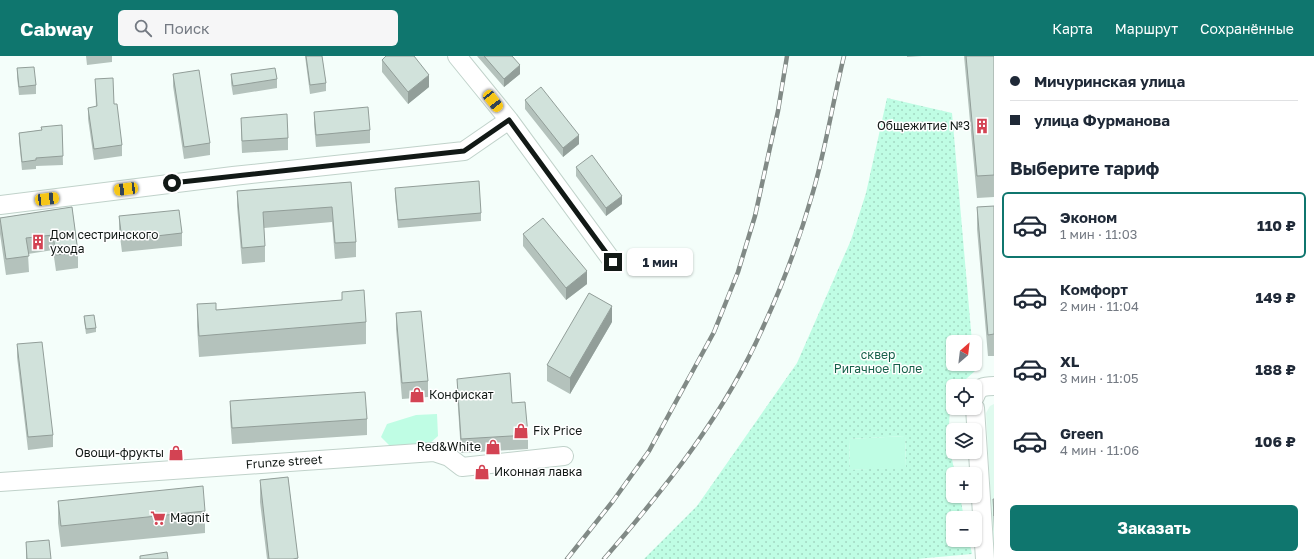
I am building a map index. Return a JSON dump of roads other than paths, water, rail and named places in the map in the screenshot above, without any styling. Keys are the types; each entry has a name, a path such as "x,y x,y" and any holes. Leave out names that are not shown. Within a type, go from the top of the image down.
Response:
{"street":[{"path":"457,56 509,120 613,262"},
{"path":"0,205 233,176 464,151 509,120"},
{"path":"982,387 994,386"},
{"path":"975,415 985,559"},
{"name":"Frunze street","path":"0,482 434,452 449,457 462,467 564,456"}],"railway":[{"path":"567,559 613,501 649,451 714,332 738,272 755,216 778,111 787,56"},
{"path":"604,559 672,477 693,448 732,389 749,357 778,292 803,226 822,158 844,56"}],"place":[{"name":"Общежитие №3","path":"982,126"},
{"name":"Дом сестринского ухода","path":"38,242"},
{"name":"Конфискат","path":"417,395"},
{"name":"Fix Price","path":"521,431"},
{"name":"Red&White","path":"493,447"},
{"name":"Овощи-фрукты","path":"176,453"},
{"name":"Иконная лавка","path":"482,472"},
{"name":"Magnit","path":"158,518"}],"park label":[{"name":"сквер Ригачное Поле","path":"878,362"}]}
